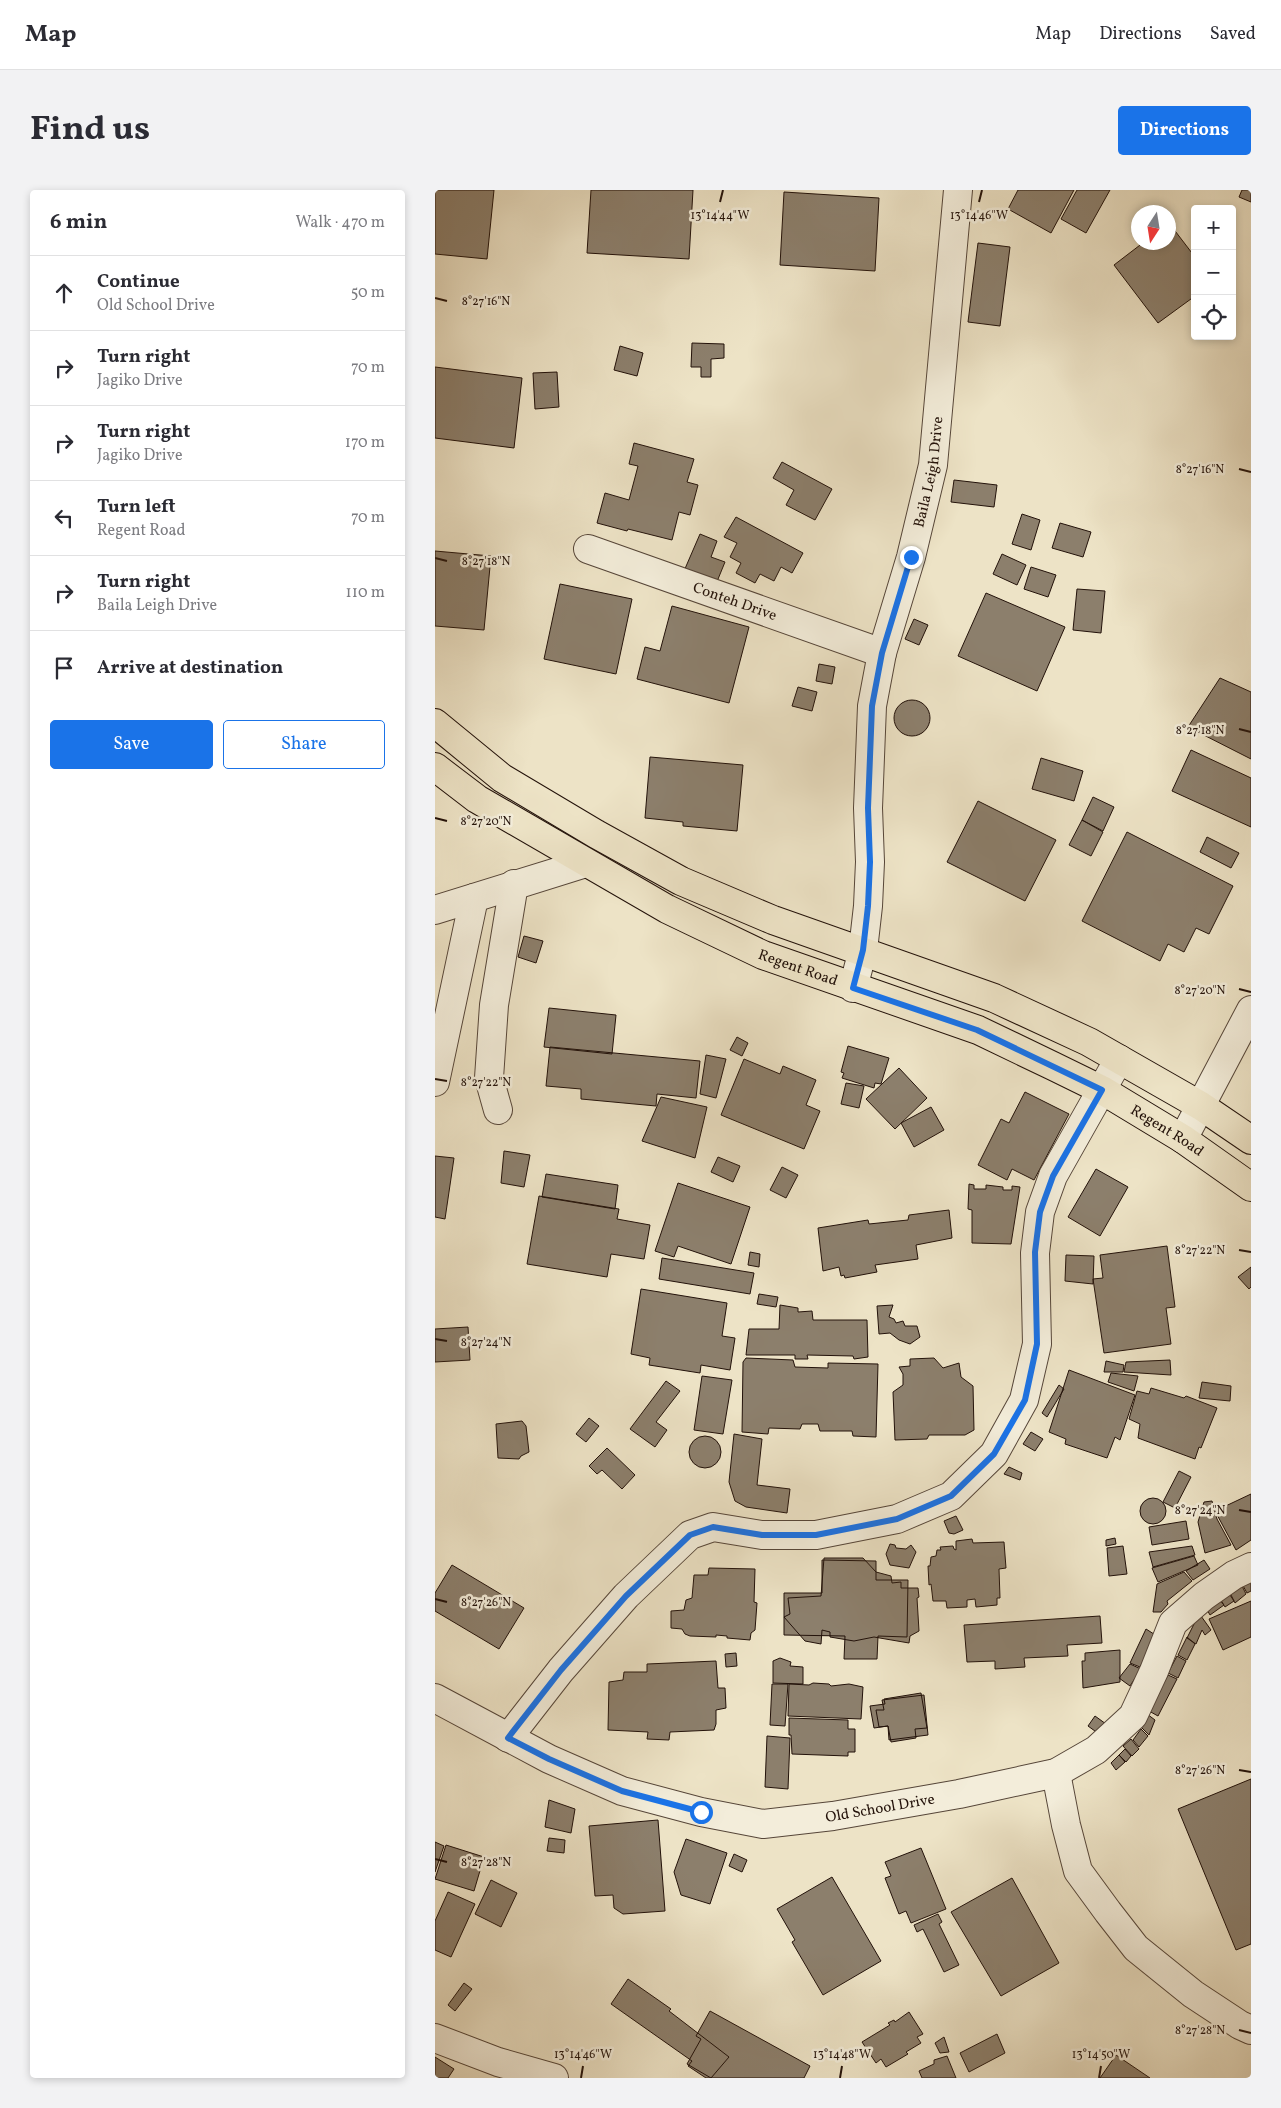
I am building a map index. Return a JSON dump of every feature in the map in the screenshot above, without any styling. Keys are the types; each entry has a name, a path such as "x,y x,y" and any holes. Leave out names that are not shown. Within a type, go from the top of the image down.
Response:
{"main road":[{"path":"435,723 502,778 595,834 681,881 773,920 863,950 994,998 1089,1042 1201,1106 1251,1140"},
{"name":"Regent Road","path":"435,767 477,798 667,909 763,955 977,1030 1102,1090 1183,1139 1251,1187"}],"street":[{"name":"Baila Leigh Drive","path":"853,988 863,950 868,906 870,862 868,808 872,706 882,653 911,557 933,465 958,190"},
{"name":"Conteh Drive","path":"588,549 882,653"},
{"path":"435,910 586,863"},
{"path":"498,1110 489,1078 494,1005 514,884"},
{"path":"435,1082 474,898"},
{"path":"1183,1139 1251,1010"},
{"path":"508,1738 561,1670 626,1596 690,1535 713,1527 762,1535 816,1535 897,1519 951,1496 994,1454 1025,1400 1037,1344 1035,1252 1040,1212 1053,1176 1119,1059"},
{"name":"Old School Drive","path":"435,1698 549,1759 622,1791 701,1812 763,1824 833,1816 959,1794 1056,1774 1096,1750 1133,1716 1154,1671 1173,1623 1204,1596 1234,1575 1251,1567"},
{"path":"1056,1774 1065,1825 1078,1871 1108,1912 1136,1948 1193,1994 1240,2025 1251,2030"},
{"path":"435,2038 492,2070 554,2078"}],"building":[{"path":"435,190 494,190 487,259 435,254"},
{"path":"591,190 693,190 689,259 587,253"},
{"path":"1018,190 1074,190 1051,233 1008,209"},
{"path":"1077,190 1110,190 1086,233 1061,219"},
{"path":"1242,190 1251,190 1251,202 1239,197"},
{"path":"784,192 879,198 875,271 780,265"},
{"path":"1176,232 1191,252 1191,299 1158,323 1114,265 1134,250 1176,250"},
{"path":"978,243 1010,247 1000,326 968,322"},
{"path":"692,343 724,344 724,358 711,359 711,377 701,377 701,367 691,367"},
{"path":"620,346 643,353 637,376 614,370"},
{"path":"435,367 522,378 514,448 435,438"},
{"path":"557,372 559,407 535,409 533,373"},
{"path":"634,443 694,459 687,482 698,485 690,515 679,512 672,540 597,523 605,493 629,500 638,466 629,464"},
{"path":"782,462 832,489 815,520 786,505 794,490 773,478"},
{"path":"954,480 997,485 994,507 951,502"},
{"path":"1022,514 1040,520 1031,550 1012,544"},
{"path":"736,517 803,553 792,573 781,567 774,581 760,574 755,583 736,573 741,563 730,557 737,543 724,537"},
{"path":"1060,523 1091,532 1083,557 1052,548"},
{"path":"700,534 717,541 711,557 725,562 716,584 684,571"},
{"path":"435,551 491,556 484,630 435,626"},
{"path":"1002,554 1026,565 1017,585 993,574"},
{"path":"1031,567 1056,575 1048,597 1024,589"},
{"path":"560,584 632,599 616,674 544,659"},
{"path":"1077,589 1105,591 1101,633 1073,630"},
{"path":"986,593 1065,627 1037,691 958,656"},
{"path":"672,606 749,627 729,703 637,679 645,647 660,651"},
{"path":"914,619 928,625 919,645 905,639"},
{"path":"819,664 835,667 832,684 816,681"},
{"path":"1220,678 1251,692 1251,759 1188,727"},
{"path":"798,687 817,692 812,711 792,706"},
{"path":"912,700 919,701 925,705 929,711 929,725 925,731 919,735 912,736 905,735 899,731 895,725 894,718 895,711 899,705 905,701"},
{"path":"1191,750 1251,778 1251,827 1172,791"},
{"path":"650,757 743,765 737,831 683,826 683,822 645,818"},
{"path":"1041,758 1083,771 1074,801 1032,789"},
{"path":"1093,797 1114,807 1103,831 1082,820"},
{"path":"978,801 1056,840 1025,901 947,862"},
{"path":"1082,820 1103,832 1091,856 1069,845"},
{"path":"1127,832 1233,886 1209,934 1196,928 1184,952 1168,944 1160,961 1082,921"},
{"path":"1207,837 1239,853 1231,868 1200,852"},
{"path":"524,936 543,941 536,963 518,957"},
{"path":"549,1008 616,1015 612,1054 544,1047"},
{"path":"737,1037 748,1043 742,1056 730,1050"},
{"path":"848,1046 889,1058 881,1084 875,1083 874,1088 842,1078 844,1073 841,1072"},
{"path":"550,1047 700,1061 696,1098 657,1094 656,1106 581,1099 581,1089 546,1086"},
{"path":"706,1055 726,1059 716,1098 700,1094"},
{"path":"744,1059 780,1074 783,1066 816,1080 806,1105 820,1111 804,1149 721,1115"},
{"path":"899,1068 927,1098 895,1129 866,1099"},
{"path":"846,1083 864,1086 859,1108 841,1104"},
{"path":"1025,1092 1069,1114 1034,1180 1012,1169 1007,1180 978,1165 1001,1119 1009,1123"},
{"path":"661,1097 707,1107 695,1158 642,1141"},
{"path":"931,1107 944,1130 914,1147 901,1123"},
{"path":"504,1151 530,1155 524,1187 501,1183"},
{"path":"435,1156 454,1158 445,1219 435,1217"},
{"path":"718,1157 740,1166 733,1182 711,1172"},
{"path":"782,1167 798,1175 786,1198 770,1190"},
{"path":"1096,1169 1128,1187 1100,1236 1068,1217"},
{"path":"546,1174 618,1185 615,1209 542,1197"},
{"path":"678,1183 750,1207 731,1264 678,1246 674,1257 655,1251"},
{"path":"969,1184 974,1185 974,1189 986,1189 986,1185 1003,1187 1003,1190 1012,1190 1012,1186 1020,1187 1011,1244 972,1243 972,1210 968,1209"},
{"path":"539,1196 619,1209 617,1219 650,1225 644,1259 611,1254 607,1277 527,1264"},
{"path":"949,1210 952,1238 916,1245 918,1259 875,1265 877,1272 845,1278 844,1275 841,1276 839,1267 823,1271 818,1228 868,1220 869,1224 908,1220 909,1215"},
{"path":"1167,1246 1175,1307 1166,1308 1171,1344 1104,1353 1093,1279 1103,1278 1100,1255"},
{"path":"750,1252 760,1254 759,1267 748,1265"},
{"path":"1066,1255 1094,1256 1093,1284 1065,1281"},
{"path":"662,1258 754,1273 750,1294 659,1279"},
{"path":"1251,1267 1251,1287 1249,1289 1238,1277"},
{"path":"641,1289 727,1303 722,1336 735,1338 730,1370 701,1365 700,1373 649,1365 650,1358 631,1354"},
{"path":"759,1294 778,1297 776,1307 757,1304"},
{"path":"780,1305 798,1308 798,1312 812,1311 813,1320 867,1320 868,1357 854,1359 853,1356 807,1355 808,1359 795,1359 795,1355 746,1355 749,1329 779,1329"},
{"path":"893,1305 889,1317 894,1319 896,1323 903,1321 905,1326 917,1326 920,1337 910,1344 899,1340 890,1333 879,1334 877,1306"},
{"path":"468,1327 470,1360 435,1362 435,1329"},
{"path":"746,1358 793,1360 795,1367 828,1368 828,1363 878,1364 876,1437 853,1436 852,1431 820,1431 818,1424 802,1424 800,1429 769,1428 768,1434 742,1432 743,1362"},
{"path":"934,1358 943,1368 959,1363 961,1377 973,1386 974,1430 965,1435 929,1435 927,1439 895,1440 893,1392 903,1385 903,1374 899,1367 910,1366 910,1359"},
{"path":"1170,1360 1171,1375 1124,1372 1126,1362"},
{"path":"1106,1361 1124,1365 1123,1372 1104,1372"},
{"path":"1069,1370 1135,1395 1120,1440 1115,1437 1107,1458 1065,1444 1066,1439 1049,1432"},
{"path":"1111,1373 1138,1376 1134,1391 1108,1382"},
{"path":"702,1376 732,1380 723,1434 694,1430"},
{"path":"666,1381 680,1391 656,1422 667,1430 655,1447 630,1429"},
{"path":"1202,1382 1231,1386 1230,1401 1199,1398"},
{"path":"1059,1385 1064,1389 1047,1417 1042,1413"},
{"path":"1151,1388 1184,1398 1186,1396 1217,1408 1195,1459 1138,1438 1140,1424 1129,1419 1137,1391 1149,1394"},
{"path":"589,1418 599,1426 586,1442 576,1434"},
{"path":"522,1421 526,1426 529,1452 519,1459 498,1458 496,1424"},
{"path":"1031,1432 1043,1439 1035,1451 1023,1444"},
{"path":"734,1434 762,1439 757,1485 790,1489 787,1513 746,1507 735,1501 729,1482"},
{"path":"705,1436 711,1437 716,1441 720,1446 720,1458 716,1463 711,1467 705,1468 699,1467 694,1463 690,1458 689,1452 690,1446 694,1441 699,1437"},
{"path":"607,1448 635,1475 622,1489 602,1470 597,1474 589,1466"},
{"path":"1009,1467 1022,1473 1020,1480 1004,1474"},
{"path":"1179,1471 1191,1477 1175,1508 1163,1502"},
{"path":"1251,1494 1251,1540 1236,1550 1215,1511"},
{"path":"1153,1498 1162,1502 1166,1511 1162,1520 1153,1524 1144,1520 1140,1511 1144,1502"},
{"path":"1212,1501 1217,1519 1231,1545 1205,1553 1198,1522 1204,1502"},
{"path":"956,1516 963,1530 954,1534 949,1533 944,1521"},
{"path":"1186,1521 1189,1539 1152,1545 1149,1527"},
{"path":"1115,1538 1116,1544 1106,1546 1106,1540"},
{"path":"972,1539 973,1543 1004,1542 1006,1568 999,1569 1000,1598 997,1598 997,1605 976,1607 975,1599 967,1600 967,1607 947,1608 946,1601 933,1601 931,1584 929,1585 928,1566 930,1566 931,1557 936,1556 937,1550 941,1550 940,1547 953,1546 956,1550 956,1541"},
{"path":"890,1544 895,1545 896,1548 906,1549 911,1545 916,1552 909,1568 890,1565 886,1554"},
{"path":"1123,1546 1127,1574 1109,1576 1107,1548"},
{"path":"1192,1546 1195,1555 1153,1567 1149,1552"},
{"path":"1194,1556 1198,1565 1158,1582 1152,1568"},
{"path":"824,1558 863,1558 876,1572 891,1576 892,1583 901,1582 901,1588 918,1588 919,1631 910,1636 909,1643 874,1637 854,1641 830,1637 830,1632 822,1630 821,1644 805,1641 784,1617 790,1614 788,1598 821,1596"},
{"path":"822,1560 876,1561 876,1580 908,1580 907,1637 878,1636 877,1659 844,1659 845,1636 784,1635 784,1593 822,1593"},
{"path":"1204,1560 1210,1569 1193,1580 1186,1571"},
{"path":"452,1565 524,1608 499,1649 435,1611 435,1593"},
{"path":"709,1568 755,1569 754,1602 757,1603 755,1630 751,1633 750,1640 716,1635 716,1637 690,1636 685,1634 682,1629 671,1628 671,1611 684,1610 686,1600 692,1598 694,1575 708,1575"},
{"path":"1184,1572 1192,1581 1167,1601 1168,1604 1161,1612 1153,1612 1157,1584"},
{"path":"1251,1579 1251,1591 1247,1593 1242,1584"},
{"path":"1241,1584 1246,1594 1235,1603 1229,1591"},
{"path":"1228,1592 1234,1601 1225,1607 1219,1597"},
{"path":"1218,1598 1224,1605 1210,1615 1206,1608"},
{"path":"1251,1601 1251,1637 1223,1650 1209,1619"},
{"path":"1100,1616 1102,1643 1067,1645 1068,1656 1024,1658 1025,1667 995,1669 995,1661 967,1662 964,1625"},
{"path":"1201,1616 1211,1630 1205,1635 1202,1630 1196,1644 1187,1638 1196,1620"},
{"path":"1146,1629 1157,1636 1140,1667 1130,1663"},
{"path":"1187,1637 1195,1644 1187,1660 1178,1655"},
{"path":"1120,1650 1120,1682 1083,1688 1082,1661 1085,1661 1085,1653"},
{"path":"736,1653 737,1666 726,1667 725,1654"},
{"path":"1177,1656 1186,1661 1178,1678 1168,1673"},
{"path":"780,1658 791,1662 790,1666 803,1667 803,1684 773,1683 773,1661"},
{"path":"716,1661 718,1688 725,1688 726,1708 716,1710 714,1730 670,1732 669,1740 647,1739 648,1732 608,1730 609,1682 623,1680 624,1672 647,1672 647,1664"},
{"path":"1130,1664 1141,1669 1130,1686 1119,1678"},
{"path":"1168,1675 1177,1679 1158,1716 1149,1711"},
{"path":"813,1683 829,1684 831,1686 849,1684 863,1687 861,1719 788,1716 789,1684 809,1685"},
{"path":"772,1684 788,1684 785,1726 770,1725"},
{"path":"921,1693 927,1728 915,1729 916,1738 891,1742 888,1726 874,1728 870,1706 885,1704 884,1699"},
{"path":"924,1695 928,1735 889,1740 888,1726 879,1727 876,1710 884,1710 882,1700"},
{"path":"1147,1714 1155,1720 1149,1735 1141,1727"},
{"path":"1095,1716 1106,1724 1099,1734 1088,1726"},
{"path":"789,1718 848,1720 848,1729 855,1729 855,1752 848,1752 848,1756 792,1754"},
{"path":"1141,1729 1148,1736 1139,1747 1133,1740"},
{"path":"767,1736 790,1738 788,1789 765,1787"},
{"path":"1131,1739 1139,1749 1132,1756 1123,1746"},
{"path":"1125,1749 1131,1756 1126,1762 1119,1755"},
{"path":"1119,1755 1125,1762 1116,1770 1111,1763"},
{"path":"1251,1779 1251,1944 1236,1950 1178,1809"},
{"path":"549,1800 575,1809 571,1833 545,1827"},
{"path":"658,1820 665,1911 623,1914 614,1908 613,1895 595,1896 589,1826"},
{"path":"549,1838 565,1840 564,1853 547,1851"},
{"path":"686,1839 727,1853 710,1904 681,1895 674,1872"},
{"path":"435,1842 444,1846 435,1872"},
{"path":"446,1845 484,1857 474,1891 435,1879"},
{"path":"921,1848 946,1909 911,1923 906,1911 899,1914 885,1878 891,1876 885,1862"},
{"path":"734,1854 747,1860 742,1872 729,1866"},
{"path":"832,1877 881,1961 823,1995 792,1942 795,1940 777,1909"},
{"path":"1012,1878 1059,1963 1001,1996 951,1912"},
{"path":"491,1880 517,1893 501,1927 475,1914"},
{"path":"448,1892 475,1904 451,1957 435,1950 435,1921"},
{"path":"938,1914 942,1922 939,1924 959,1965 944,1972 923,1929 917,1932 914,1925"},
{"path":"628,1979 671,2009 669,2011 729,2057 711,2078 706,2078 688,2066 692,2061 611,2004"},
{"path":"464,1983 472,1989 455,2011 448,2005"},
{"path":"710,2011 810,2066 804,2078 711,2078 687,2064 701,2039 696,2036"},
{"path":"909,2012 923,2034 917,2037 921,2043 906,2052 908,2054 886,2067 881,2059 876,2063 862,2042 890,2025 888,2023 894,2020 895,2022"},
{"path":"997,2034 1005,2053 969,2072 960,2053"},
{"path":"944,2037 949,2052 940,2053 935,2043"},
{"path":"1116,2055 1150,2078 1100,2078"},
{"path":"947,2056 956,2078 922,2078 919,2071 934,2064 934,2060"},
{"path":"435,2057 454,2069 448,2078 435,2078"}],"route":[{"path":"701,1812 622,1791 549,1759 508,1738 561,1670 626,1596 690,1535 713,1527 762,1535 816,1535 897,1519 951,1496 994,1454 1025,1400 1037,1344 1035,1252 1040,1212 1053,1176 1102,1090 977,1030 853,988 863,950 868,906 870,862 868,808 872,706 882,653 911,557"}]}
